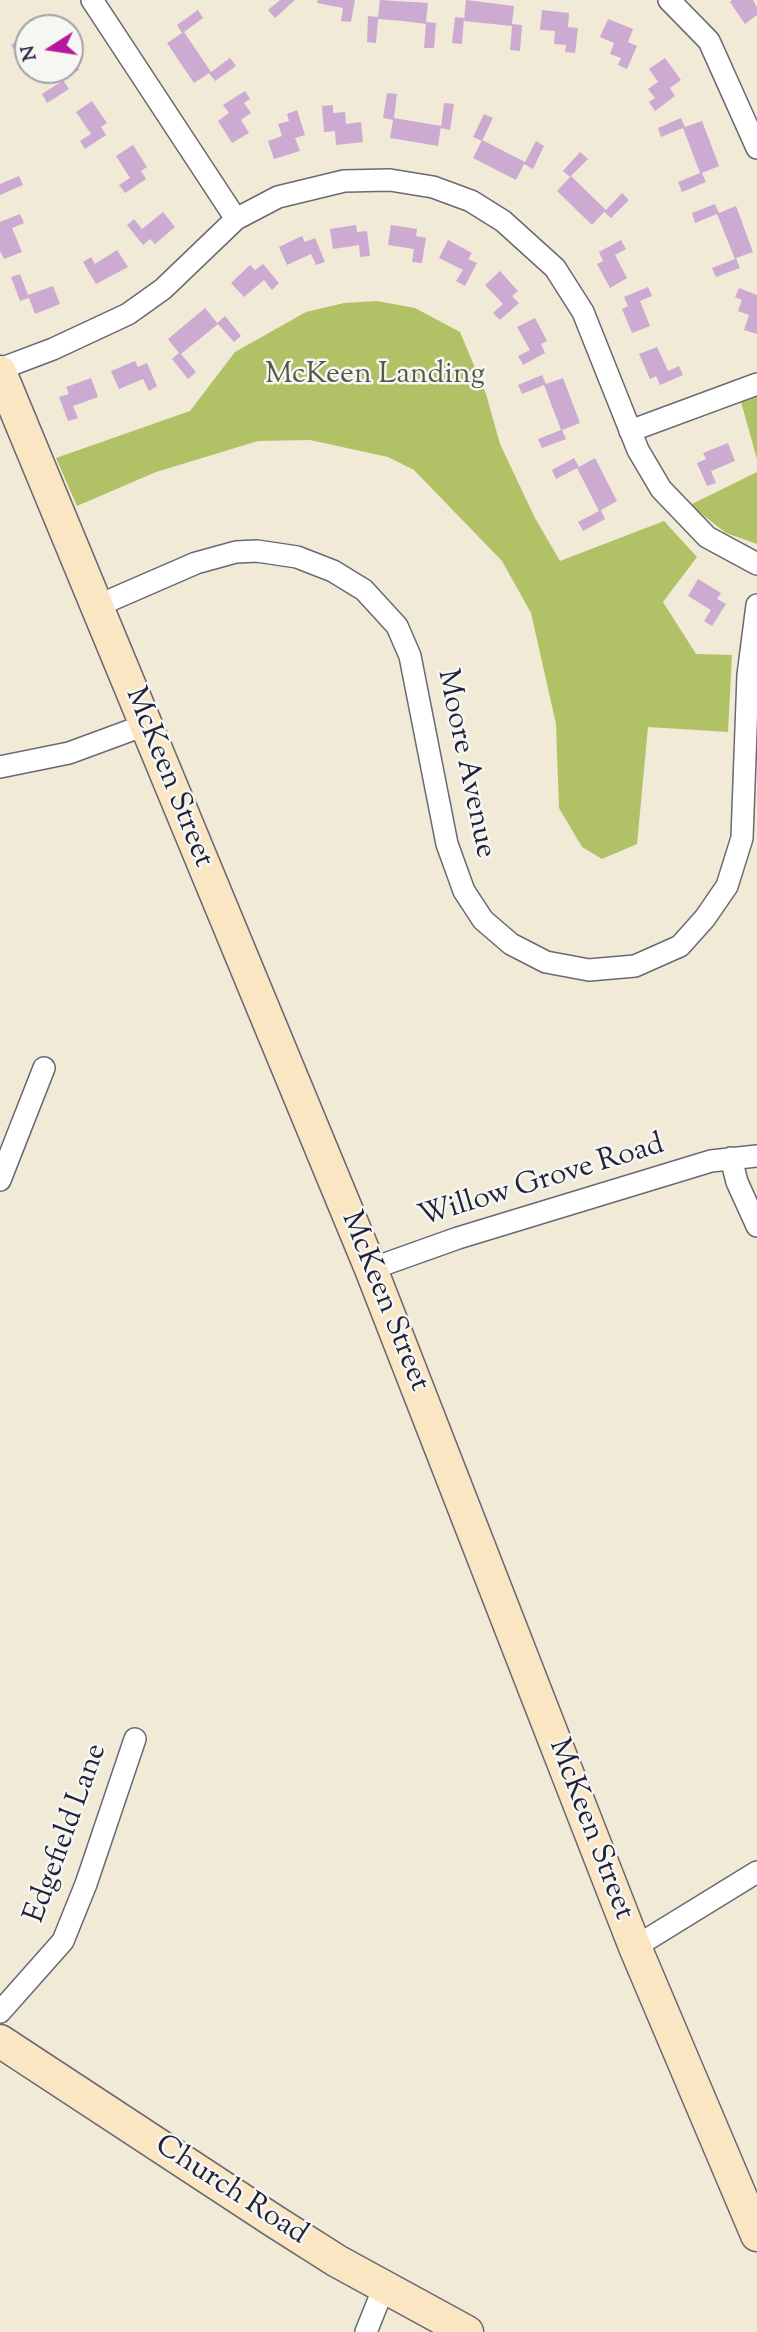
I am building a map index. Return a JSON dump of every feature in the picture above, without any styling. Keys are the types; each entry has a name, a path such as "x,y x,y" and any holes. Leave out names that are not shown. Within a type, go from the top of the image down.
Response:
{"street":[{"path":"92,0 236,219"},
{"path":"669,0 709,41 757,148"},
{"path":"0,370 128,314 163,289 236,219 278,197 344,181 412,182 433,187 471,201 531,244 555,268 583,312 630,431 661,489 682,514 707,537 757,565"},
{"name":"McKeen Street","path":"0,370 371,1269 635,1947 753,2216"},
{"path":"630,431 757,384"},
{"name":"Moore Avenue","path":"97,606 195,563 236,552 257,551 297,557 333,571 364,590 397,626 410,656 447,844 464,891 484,920 511,944 546,962 589,970 635,966 680,946 705,918 727,886 742,838 748,675 757,605"},
{"path":"0,767 69,752 145,726"},
{"path":"0,1180 44,1068"},
{"name":"Willow Grove Road","path":"371,1269 458,1238 711,1161 757,1156"},
{"path":"731,1158 737,1182 757,1226"},
{"name":"Edgefield Lane","path":"0,2012 63,1941 86,1884 135,1740"},
{"path":"635,1947 757,1872"},
{"name":"Church Road","path":"0,2041 274,2221 384,2287 467,2332"},
{"path":"366,2332 384,2287"}],"green space":[{"name":"McKeen Landing","path":"377,301 415,308 460,332 486,394 500,444 535,518 560,561 664,521 697,557 663,602 696,654 732,655 728,732 648,727 637,844 602,859 582,847 559,808 556,724 531,613 502,561 414,470 388,457 310,440 258,441 156,472 77,506 56,458 190,411 235,352 306,312 344,303"},
{"path":"757,392 757,459 741,402"},
{"path":"757,472 757,544 726,533 690,505"}],"building":[{"path":"280,0 295,0 275,18 268,10"},
{"path":"318,0 355,0 351,22 341,21 343,8 317,3"},
{"path":"380,0 428,3 426,22 436,23 434,48 424,48 426,24 403,21 378,19 376,43 367,42 368,16 378,17"},
{"path":"466,0 514,6 512,24 522,25 520,51 510,50 512,26 464,21"},
{"path":"753,0 757,15 745,24 730,2"},
{"path":"198,10 203,18 184,32 211,72 230,58 236,66 215,81 209,73 194,83 167,43 182,33 177,25"},
{"path":"542,10 569,13 568,27 578,28 575,53 565,52 566,45 554,44 555,31 540,30"},
{"path":"455,17 464,18 462,44 452,43"},
{"path":"608,19 633,29 628,42 637,46 627,69 618,65 621,58 610,54 614,43 600,37"},
{"path":"665,58 681,80 670,88 675,96 655,111 649,102 655,98 648,89 658,82 649,69"},
{"path":"57,84 66,84 69,89 47,103 42,94"},
{"path":"245,91 250,99 244,103 251,113 241,120 249,133 232,143 218,121 229,113 223,105"},
{"path":"387,93 397,94 394,118 441,126 438,146 390,138 393,120 383,118"},
{"path":"92,101 107,123 101,127 106,135 85,149 80,141 91,134 76,112"},
{"path":"444,103 454,104 450,130 441,128"},
{"path":"333,105 333,113 345,112 346,124 361,122 363,142 336,145 335,131 324,132 322,106"},
{"path":"297,110 305,135 295,138 300,151 274,159 268,141 282,136 278,124 289,121 287,114"},
{"path":"484,114 493,118 482,141 473,137"},
{"path":"681,118 685,127 702,121 719,166 702,173 706,182 682,192 678,182 700,173 683,128 661,137 658,128"},
{"path":"482,140 525,162 536,141 544,146 533,169 524,164 516,180 473,158"},
{"path":"133,145 147,167 141,171 146,179 125,193 119,185 130,178 116,156"},
{"path":"580,152 588,159 570,177 563,171"},
{"path":"19,176 23,185 0,195 0,184"},
{"path":"571,176 606,210 622,193 629,200 611,218 604,212 592,225 557,191"},
{"path":"715,204 719,213 736,206 753,252 736,258 740,268 716,277 712,268 735,259 717,214 695,223 692,213"},
{"path":"163,212 175,227 155,244 150,239 143,245 127,225 134,219 142,229"},
{"path":"20,214 24,223 12,228 22,252 4,259 0,251 0,222"},
{"path":"356,225 357,232 367,231 370,256 360,257 359,245 333,249 330,229"},
{"path":"391,225 417,229 416,236 426,238 422,263 412,262 414,249 388,245"},
{"path":"302,236 305,242 315,238 325,262 316,265 311,254 287,265 279,247"},
{"path":"448,240 472,253 468,259 477,263 465,286 456,281 463,270 439,258"},
{"path":"621,240 626,249 615,255 627,278 610,288 597,264 603,261 599,252"},
{"path":"117,250 128,267 96,284 83,262 91,257 95,264"},
{"path":"263,264 279,283 272,290 264,280 244,297 231,283 250,265 255,270"},
{"path":"500,271 518,291 512,296 519,303 500,320 493,313 503,304 485,285"},
{"path":"20,274 28,295 53,286 60,304 35,314 29,298 20,301 11,277"},
{"path":"648,287 652,296 640,301 650,326 632,333 622,309 628,306 624,297"},
{"path":"739,288 757,295 757,334 744,330 749,315 738,311 742,300 735,297"},
{"path":"205,308 218,324 181,354 196,372 188,379 172,359 179,353 168,339"},
{"path":"225,316 241,336 234,342 217,323"},
{"path":"535,318 547,341 541,344 545,353 523,365 518,356 530,350 517,327"},
{"path":"657,347 668,371 679,366 683,375 660,385 656,376 650,379 639,354"},
{"path":"135,361 138,367 147,363 157,386 149,391 143,379 119,389 111,371"},
{"path":"542,375 546,384 563,378 580,423 562,430 566,439 542,448 538,439 561,430 544,385 522,394 518,385"},
{"path":"91,378 98,397 73,406 78,418 68,421 59,397 69,394 66,387"},
{"path":"728,443 735,461 711,471 716,483 707,486 697,463 706,459 703,453"},
{"path":"574,458 579,467 595,458 617,501 599,511 577,468 556,479 552,470"},
{"path":"601,510 605,519 583,531 578,522"},
{"path":"698,579 721,593 717,599 726,604 712,626 704,621 711,610 688,596"}]}
